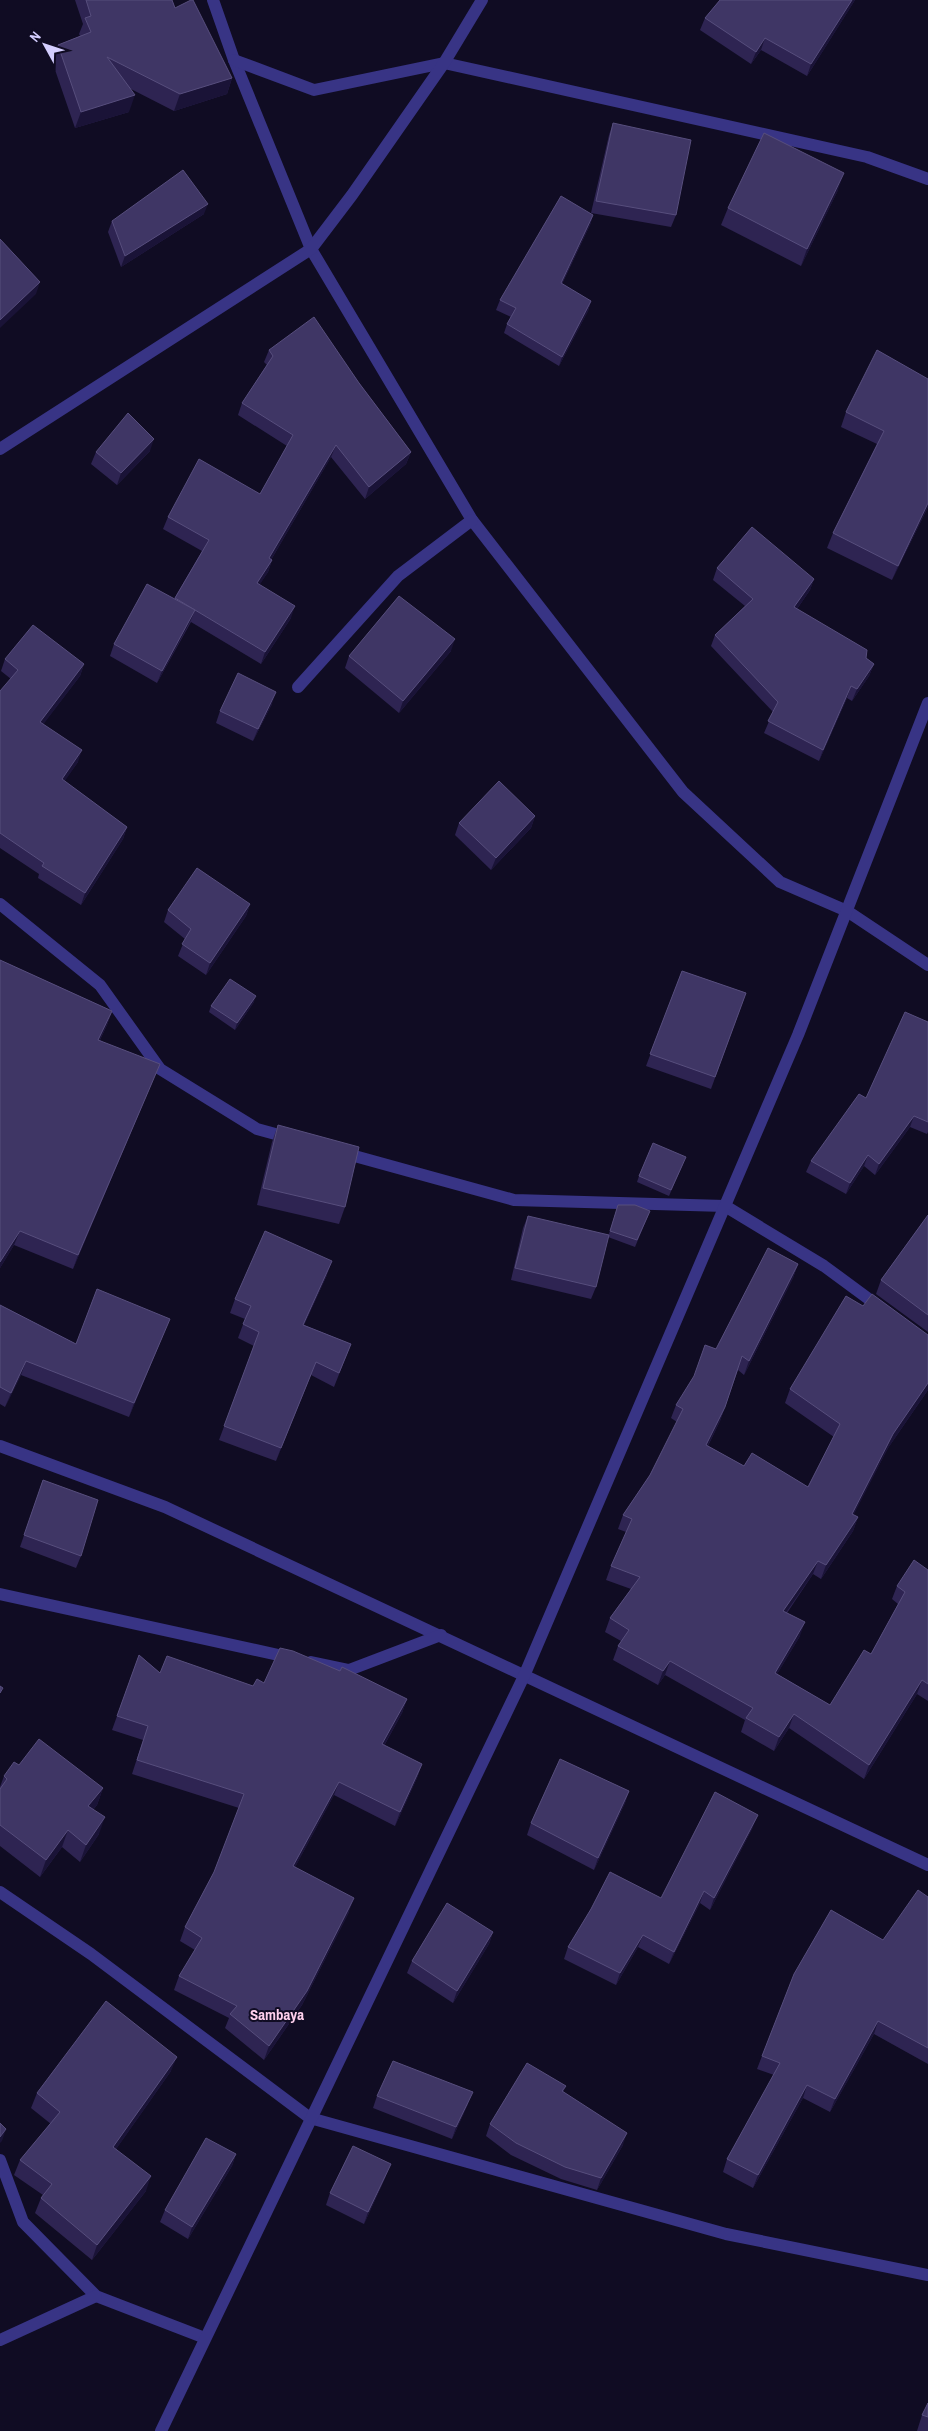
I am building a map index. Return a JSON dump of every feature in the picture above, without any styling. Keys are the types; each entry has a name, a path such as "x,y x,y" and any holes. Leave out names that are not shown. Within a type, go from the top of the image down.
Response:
{"street":[{"path":"213,0 234,60 312,249 472,520 683,792 780,882 847,911 928,965"},
{"path":"0,449 312,249 352,196 444,63 482,0"},
{"path":"234,60 314,90 444,63 867,157 928,179"},
{"path":"298,687 398,576 472,520"},
{"path":"161,2431 524,1676 798,1035 928,703"},
{"path":"0,904 100,985 160,1070 257,1129 304,1142"},
{"path":"324,1147 514,1200 725,1206 824,1266 888,1313"},
{"path":"0,1446 165,1507 928,1865"},
{"path":"0,1594 349,1670 441,1635"},
{"path":"0,1892 91,1954 310,2118 726,2234 928,2275"},
{"path":"0,2160 23,2222 96,2296 205,2338"},
{"path":"0,2340 96,2296"}],"building":[{"path":"86,0 172,0 175,8 193,0 232,78 180,94 107,57 135,95 81,112 58,45 91,32 85,18 91,16"},
{"path":"720,0 852,0 811,64 765,38 756,52 705,18"},
{"path":"613,123 691,140 676,215 596,201"},
{"path":"764,133 844,173 807,249 728,208"},
{"path":"183,170 208,204 125,256 112,221"},
{"path":"561,196 593,215 561,283 591,301 562,357 507,324 516,308 500,300"},
{"path":"0,239 40,282 0,320"},
{"path":"314,317 359,383 411,452 369,487 336,445 269,558 272,560 257,583 295,606 265,652 175,598 209,540 168,517 199,459 260,494 293,435 242,403 273,356 269,350"},
{"path":"877,350 928,379 928,503 898,566 833,533 884,431 846,412"},
{"path":"128,413 154,439 121,473 96,452"},
{"path":"752,527 814,579 794,607 867,650 866,658 874,664 857,689 851,686 823,750 768,721 778,702 715,635 753,599 717,568"},
{"path":"147,584 195,610 162,671 114,644"},
{"path":"399,596 455,639 403,701 349,656"},
{"path":"33,625 84,664 40,722 82,750 62,779 127,827 85,893 42,866 44,863 0,833 0,691 18,670 5,659"},
{"path":"238,673 276,692 258,729 220,711"},
{"path":"499,781 535,816 496,858 459,823"},
{"path":"197,868 250,904 210,963 182,944 191,929 168,910"},
{"path":"0,960 112,1011 98,1040 160,1064 78,1255 20,1231 0,1262"},
{"path":"682,971 746,993 715,1077 650,1054"},
{"path":"230,979 256,996 237,1023 211,1006"},
{"path":"905,1012 928,1022 928,1122 914,1116 879,1164 868,1155 850,1183 811,1161 859,1094 866,1098"},
{"path":"278,1125 359,1147 345,1207 263,1188"},
{"path":"653,1143 686,1157 671,1190 639,1176"},
{"path":"618,1205 635,1205 650,1211 637,1240 610,1231"},
{"path":"928,1215 928,1315 881,1280"},
{"path":"528,1216 609,1235 596,1287 515,1268"},
{"path":"265,1231 332,1261 303,1325 351,1344 339,1373 316,1362 281,1448 224,1426 259,1332 243,1324 251,1306 235,1299"},
{"path":"768,1248 798,1264 749,1361 742,1356 725,1407 706,1445 744,1466 752,1453 808,1487 840,1424 790,1389 846,1296 863,1306 872,1294 928,1335 928,1383 893,1434 852,1514 858,1517 826,1565 818,1561 783,1611 805,1622 775,1673 830,1705 864,1650 871,1654 905,1592 897,1586 914,1560 928,1570 928,1684 922,1680 869,1765 794,1714 779,1737 746,1718 753,1708 670,1661 663,1671 618,1646 629,1630 610,1618 640,1577 611,1566 632,1519 623,1515 650,1475 683,1409 676,1405 694,1376 705,1345 716,1349"},
{"path":"97,1289 170,1319 134,1403 26,1361 11,1393 0,1387 0,1305 76,1344"},
{"path":"43,1480 98,1500 81,1556 24,1535"},
{"path":"280,1648 293,1651 340,1671 342,1667 407,1699 382,1744 422,1764 400,1812 339,1782 293,1866 354,1898 307,1991 269,2046 230,2014 237,2006 179,1976 202,1938 185,1927 214,1872 244,1794 137,1760 148,1726 117,1716 139,1655 160,1673 167,1656 253,1686 257,1679 264,1683"},
{"path":"39,1739 103,1788 88,1806 105,1817 86,1845 68,1830 46,1860 0,1825 0,1789 7,1779 4,1776 14,1762 19,1765"},
{"path":"560,1759 629,1791 598,1858 531,1823"},
{"path":"715,1792 758,1815 714,1898 704,1891 674,1952 643,1935 620,1973 568,1947 591,1909 610,1872 661,1898"},
{"path":"918,1890 928,1897 928,2048 878,2021 835,2099 807,2085 758,2175 727,2159 780,2063 762,2056 794,1974 831,1910 883,1940"},
{"path":"447,1903 493,1932 457,1991 412,1961"},
{"path":"106,2001 177,2057 113,2147 151,2176 97,2245 41,2198 52,2184 20,2160 60,2112 37,2093"},
{"path":"393,2061 473,2092 456,2127 377,2096"},
{"path":"527,2063 566,2086 562,2091 627,2133 601,2178 565,2167 516,2143 490,2124"},
{"path":"0,2123 6,2129 0,2137"},
{"path":"206,2138 236,2154 192,2227 165,2210"},
{"path":"353,2146 391,2164 368,2212 330,2193"},
{"path":"928,2403 928,2417 922,2415"}],"district":[{"name":"Sambaya","path":"277,2014"}]}
